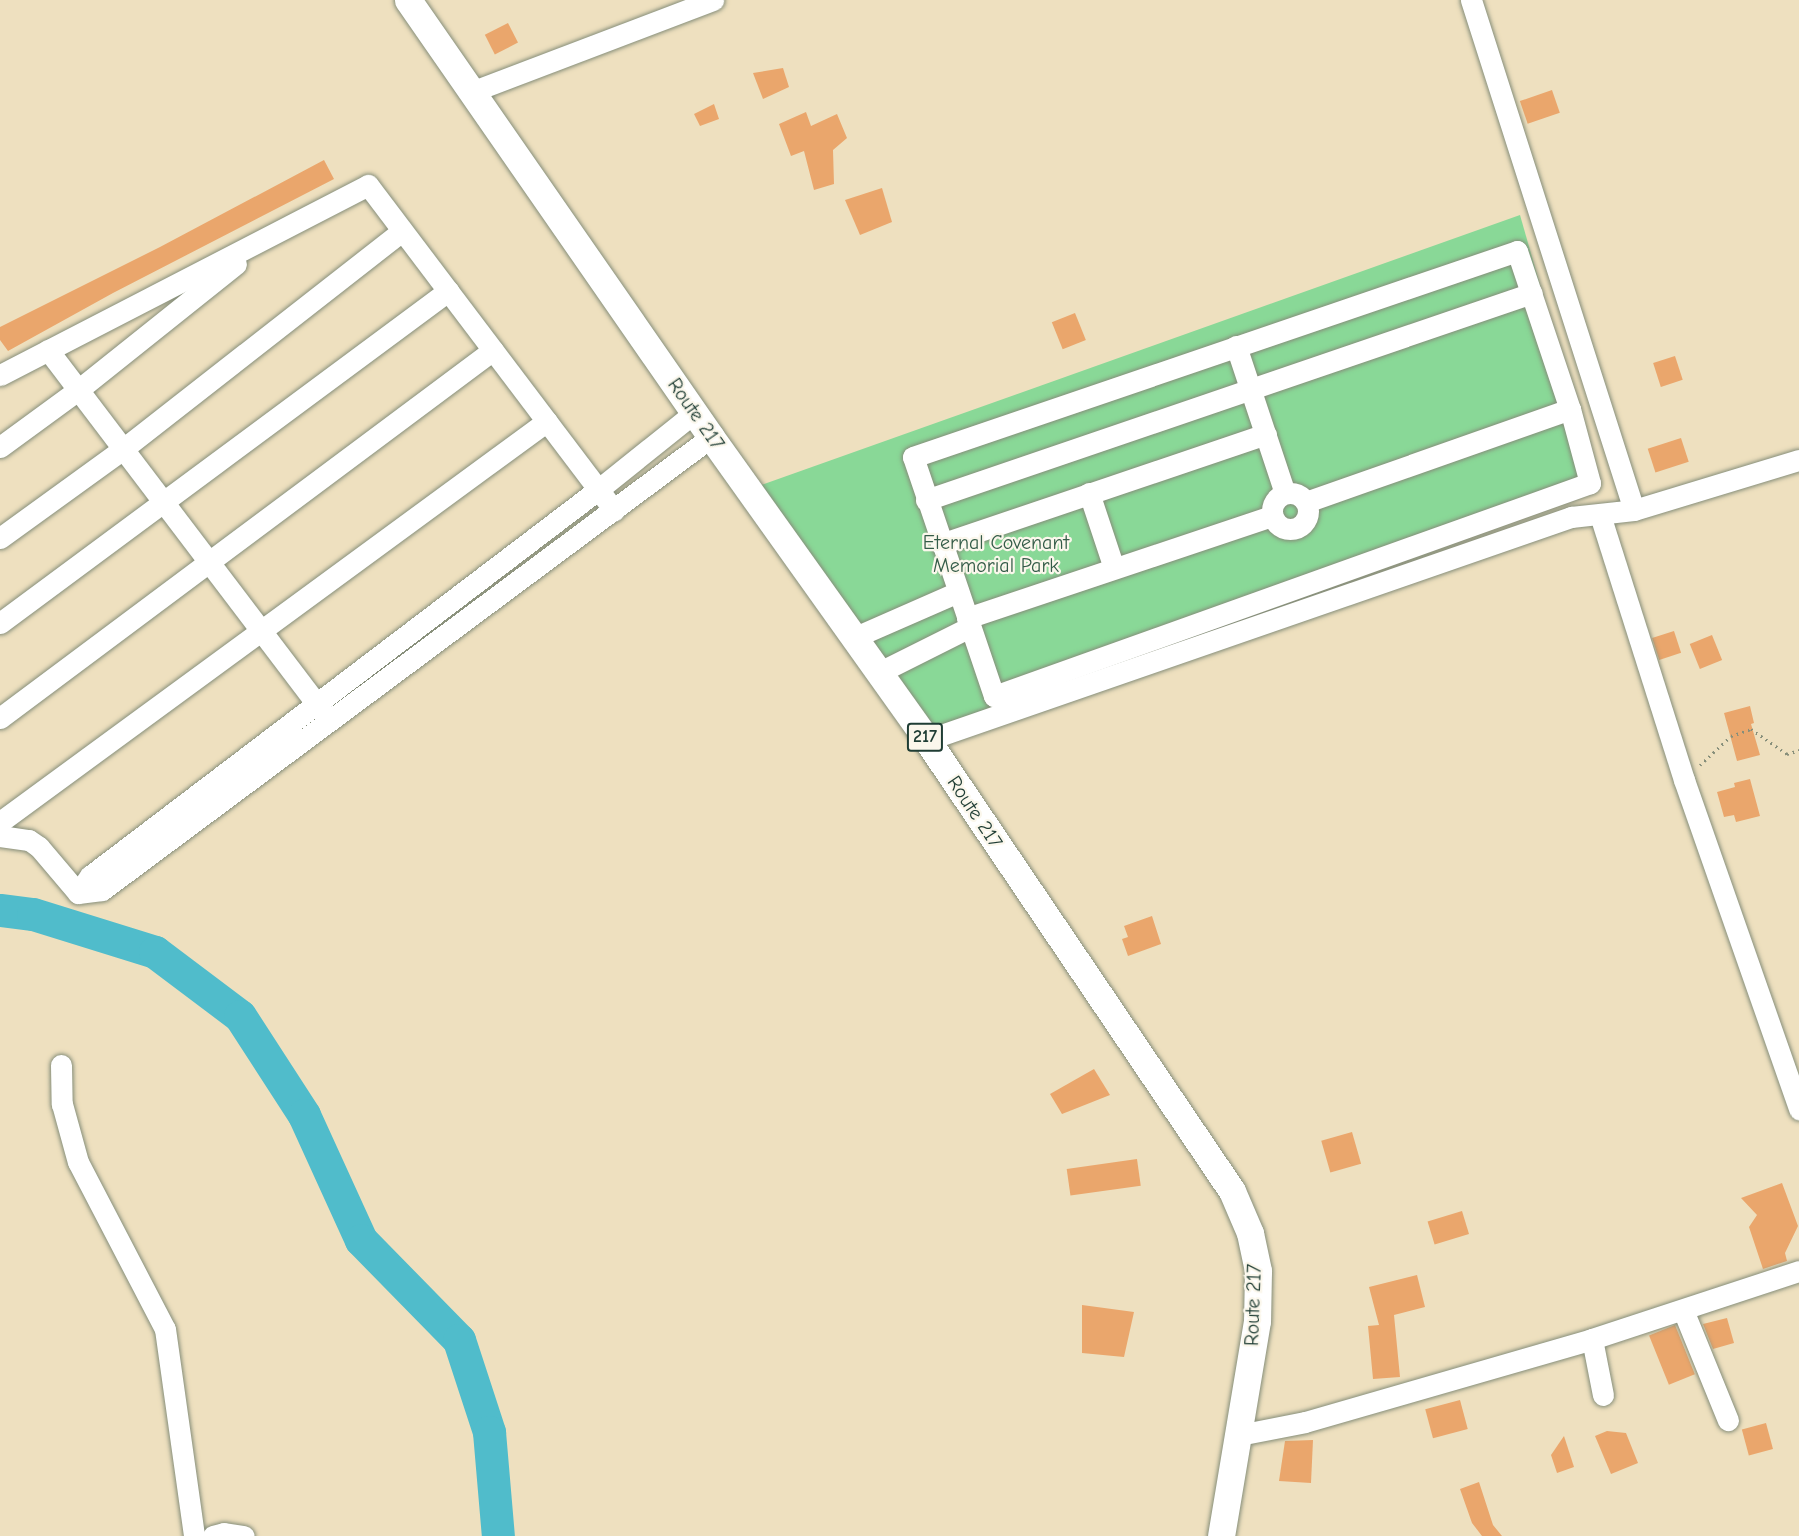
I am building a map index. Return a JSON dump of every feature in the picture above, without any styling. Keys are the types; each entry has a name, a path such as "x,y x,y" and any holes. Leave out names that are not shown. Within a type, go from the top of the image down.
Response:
{"main road":[{"name":"Route 217","path":"408,0 711,437 927,740 1232,1191 1250,1233 1258,1271 1257,1321 1221,1536"}],"street":[{"path":"471,92 713,0"},
{"path":"1471,0 1634,510"},
{"path":"0,375 368,185 614,510"},
{"path":"0,538 123,449 402,231"},
{"path":"0,447 78,390 273,234"},
{"path":"1517,251 1570,409 1590,483 994,696 913,458 1236,346 1517,251"},
{"path":"0,623 448,291"},
{"path":"926,500 1532,293"},
{"path":"1236,346 1285,494"},
{"path":"48,350 330,723"},
{"path":"0,718 493,350"},
{"path":"1306,502 1570,409"},
{"path":"78,893 90,876 598,489 695,412"},
{"path":"0,822 547,421"},
{"path":"941,544 1266,434"},
{"path":"78,893 102,890 330,723 711,437"},
{"path":"927,740 1571,517 1634,510 1799,460"},
{"path":"1089,493 1114,568"},
{"path":"1294,493 1306,502 1308,512 1298,527 1283,528 1272,516 1273,503 1285,494 1294,493"},
{"path":"1600,515 1684,780 1799,1109"},
{"path":"878,673 968,623 1114,568 1272,516"},
{"path":"853,638 958,592"},
{"path":"0,836 29,840 39,847 78,893"},
{"path":"61,1065 62,1104 78,1162 165,1329 194,1536"},
{"path":"1239,1435 1305,1422 1592,1339 1799,1271"},
{"path":"1683,1310 1728,1420"},
{"path":"1592,1339 1603,1395"},
{"path":"213,1536 224,1533 244,1536"}],"path":[{"path":"1684,780 1731,736 1741,731 1757,731 1768,742 1787,754 1799,750"}],"green space":[{"name":"Eternal Covenant Memorial Park","path":"1520,215 1598,488 928,734 753,488"}],"building":[{"path":"508,23 518,43 495,54 485,35"},
{"path":"783,68 789,87 763,99 753,73"},
{"path":"1552,90 1560,113 1528,124 1520,101"},
{"path":"714,104 719,119 700,126 694,114"},
{"path":"806,112 811,126 837,114 847,138 833,150 834,184 814,190 804,151 791,156 779,124"},
{"path":"324,160 334,179 113,293 8,351 0,340 0,327 160,247"},
{"path":"882,188 892,222 860,235 845,200"},
{"path":"1075,313 1086,340 1063,349 1052,322"},
{"path":"1675,356 1683,380 1661,387 1653,363"},
{"path":"1681,438 1689,462 1655,473 1648,449"},
{"path":"1674,631 1681,653 1659,660 1652,638"},
{"path":"1712,635 1722,660 1700,669 1690,644"},
{"path":"1750,706 1754,723 1751,724 1760,755 1737,761 1724,713"},
{"path":"1750,779 1760,816 1736,822 1734,815 1724,817 1717,792 1735,787 1734,783"},
{"path":"1152,916 1161,944 1128,956 1122,939 1128,937 1124,926"},
{"path":"1094,1069 1110,1095 1062,1114 1050,1094"},
{"path":"1352,1132 1361,1164 1330,1173 1321,1141"},
{"path":"1137,1159 1141,1186 1070,1196 1067,1169"},
{"path":"1782,1183 1798,1226 1785,1253 1787,1261 1763,1269 1749,1227 1757,1215 1741,1198"},
{"path":"1462,1211 1469,1234 1435,1244 1428,1222"},
{"path":"1417,1275 1425,1307 1394,1315 1400,1377 1373,1379 1368,1326 1379,1325 1369,1287"},
{"path":"1082,1305 1134,1312 1124,1357 1082,1353"},
{"path":"1727,1318 1734,1343 1713,1349 1703,1324"},
{"path":"1675,1325 1695,1374 1669,1385 1649,1335"},
{"path":"1460,1400 1468,1429 1433,1438 1425,1409"},
{"path":"1766,1423 1773,1449 1749,1456 1742,1429"},
{"path":"1607,1431 1626,1433 1638,1463 1611,1474 1595,1436"},
{"path":"1564,1436 1574,1467 1557,1473 1551,1455"},
{"path":"1313,1440 1311,1483 1279,1481 1285,1441"},
{"path":"1479,1482 1493,1525 1502,1536 1482,1536 1472,1523 1460,1489"}],"waterway":[{"path":"0,910 33,914 155,952 240,1016 304,1115 361,1240 459,1340 489,1432 498,1536"}]}
